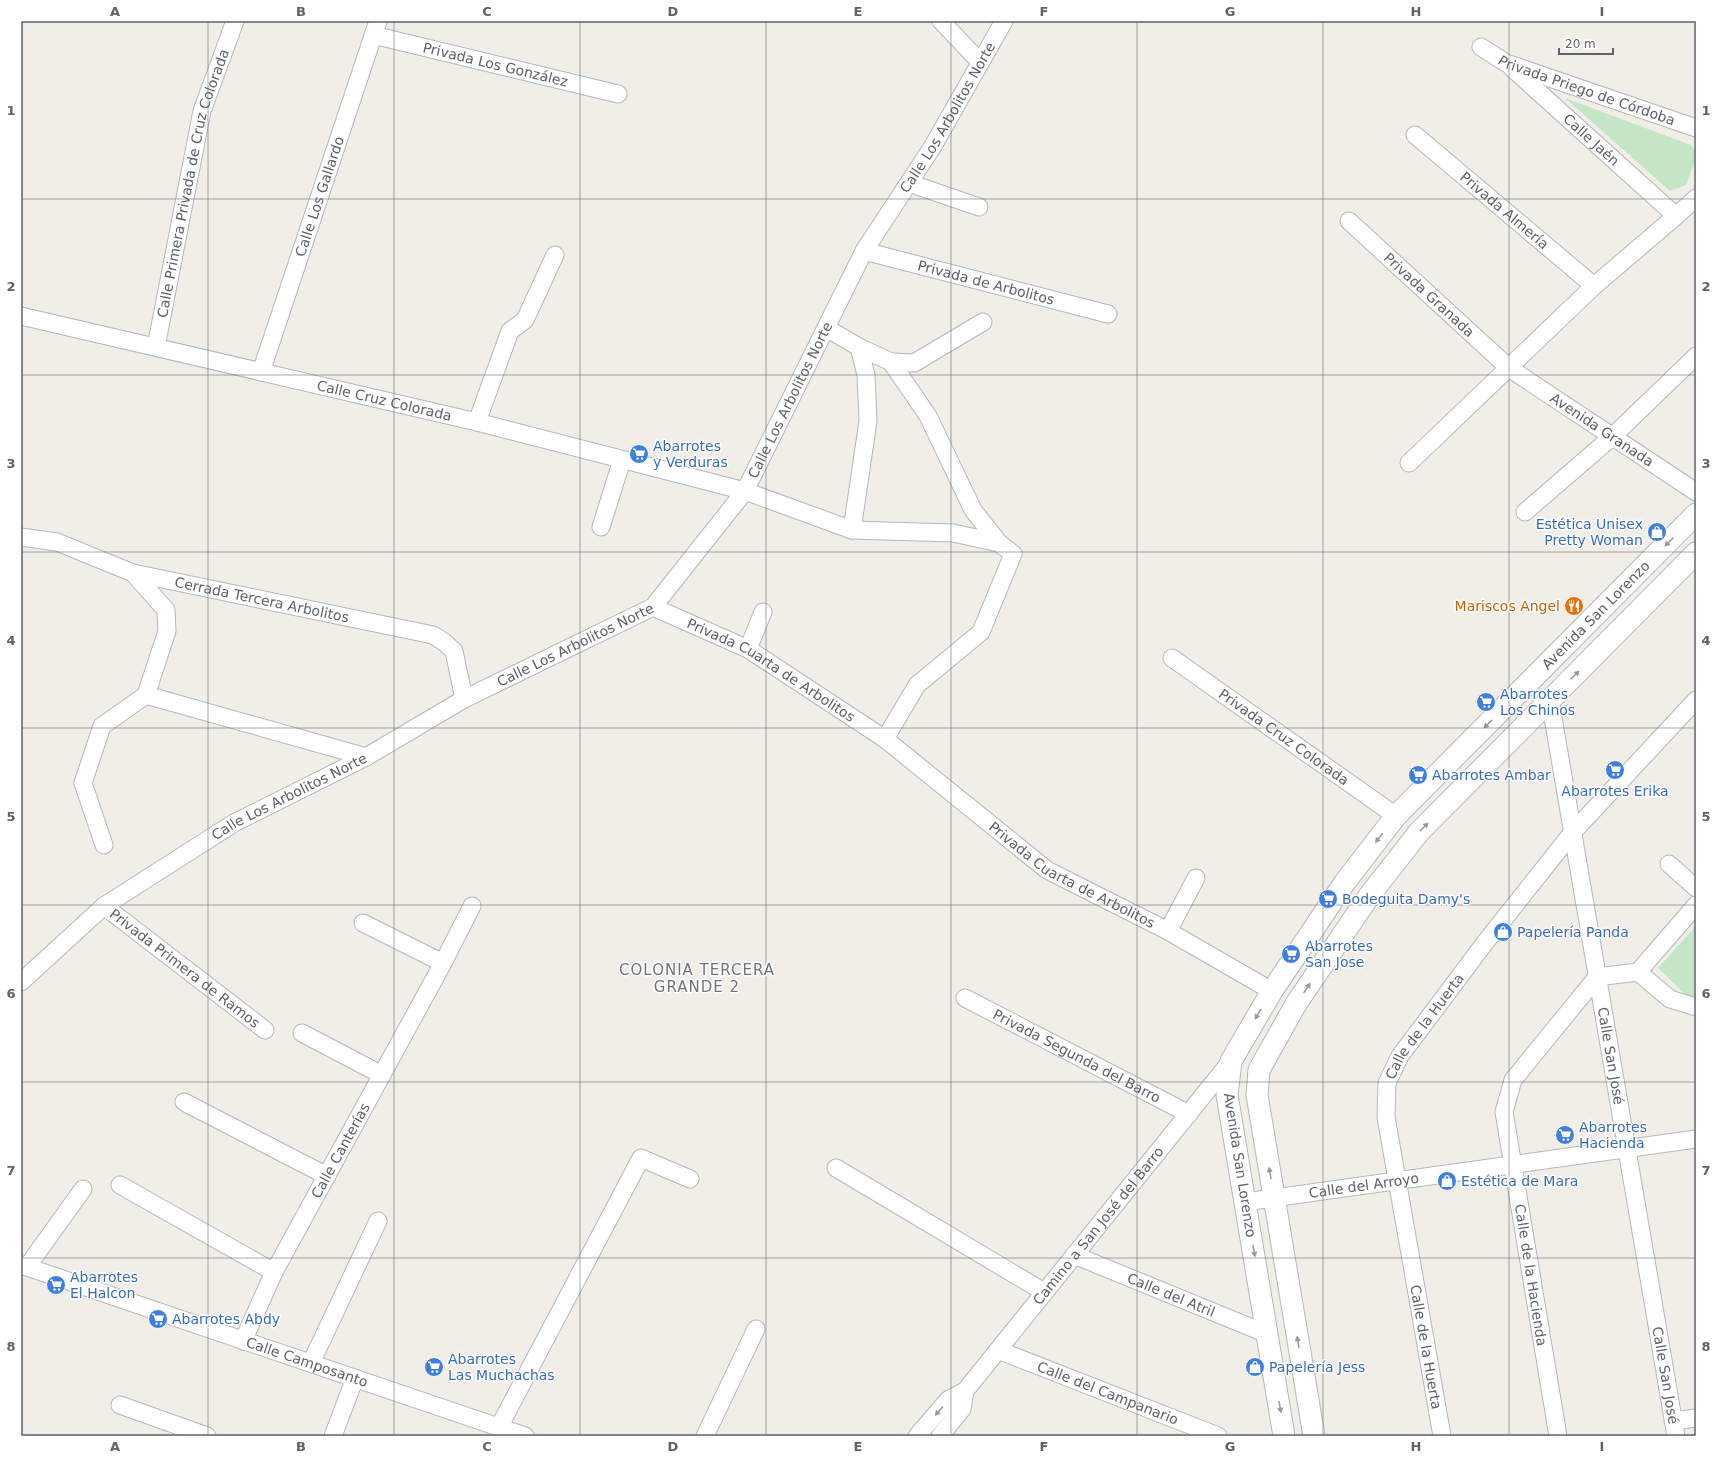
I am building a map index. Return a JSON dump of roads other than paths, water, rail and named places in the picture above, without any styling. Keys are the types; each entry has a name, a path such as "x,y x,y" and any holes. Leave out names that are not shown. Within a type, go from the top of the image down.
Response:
{"street":[{"name":"Calle Primera Privada de Cruz Colorada","path":"156,348 202,111 235,21"},
{"path":"941,21 980,62"},
{"name":"Calle Los Arbolitos Norte","path":"21,982 104,906 234,823 366,756 464,699 653,607 745,491 864,251 933,146 1004,21"},
{"name":"Privada Los González","path":"376,28 618,94"},
{"name":"Calle Los Gallardo","path":"261,372 376,28"},
{"name":"Privada Priego de Córdoba","path":"1481,47 1506,63 1696,128"},
{"name":"Calle Jaén","path":"1506,63 1676,216"},
{"name":"Privada Almería","path":"1415,136 1594,286"},
{"path":"909,183 979,207"},
{"path":"1409,463 1594,286 1696,198"},
{"name":"Privada Granada","path":"1348,221 1509,368"},
{"name":"Privada de Arbolitos","path":"864,251 1108,314"},
{"path":"477,422 510,331 526,320 555,255"},
{"name":"Calle Cruz Colorada","path":"21,316 477,422 745,491 852,530 953,533 999,544"},
{"path":"826,328 859,347 890,362 914,363 983,322"},
{"path":"852,530 868,421 866,375 859,347"},
{"path":"1525,512 1613,436 1696,356"},
{"path":"885,739 917,686 981,632 1013,554 999,544 973,510 928,416 890,362"},
{"name":"Avenida Granada","path":"1509,368 1696,492"},
{"path":"601,527 622,460"},
{"name":"Avenida San Lorenzo","path":"1284,1436 1227,1095 1231,1061 1272,991 1345,882 1396,816 1696,514"},
{"name":"Cerrada Tercera Arbolitos","path":"21,537 57,542 133,572 433,635 454,651 464,699"},
{"name":"Avenida San Lorenzo","path":"1314,1436 1257,1095 1259,1070 1296,1004 1369,896 1419,832 1696,553"},
{"path":"104,845 84,783 102,726 146,695 167,631 166,610 133,572"},
{"name":"Privada Cuarta de Arbolitos","path":"653,607 748,649 885,739 1047,870 1168,931 1272,991"},
{"path":"748,649 763,612"},
{"name":"Privada Cruz Colorada","path":"1172,658 1396,816"},
{"path":"146,695 366,756"},
{"name":"Calle San José","path":"1550,700 1675,1429"},
{"name":"Calle de la Huerta","path":"1442,1436 1386,1117 1387,1083 1400,1056 1484,944 1572,833 1696,700"},
{"path":"1669,864 1696,888"},
{"path":"1168,931 1196,878"},
{"path":"1597,977 1638,972 1696,905"},
{"name":"Privada Primera de Ramos","path":"104,906 265,1030"},
{"name":"Calle Canterías","path":"243,1340 274,1272 444,963 472,906"},
{"path":"363,923 444,963"},
{"path":"1638,972 1670,999 1696,1007"},
{"name":"Calle de la Hacienda","path":"1558,1436 1504,1112 1513,1080 1597,977"},
{"name":"Privada Segunda del Barro","path":"966,998 1189,1114"},
{"path":"302,1033 382,1075"},
{"path":"1231,1061 1259,1070"},
{"name":"Camino a San José del Barro","path":"917,1436 948,1400 965,1391 1231,1061"},
{"path":"184,1102 327,1176"},
{"name":"Calle del Arroyo","path":"1245,1202 1696,1139"},
{"path":"499,1427 641,1158 690,1179"},
{"path":"836,1168 1044,1292"},
{"path":"120,1184 274,1272"},
{"path":"24,1266 83,1189"},
{"path":"310,1363 378,1221"},
{"name":"Calle del Atril","path":"1074,1255 1268,1334"},
{"name":"Calle Camposanto","path":"24,1266 499,1427 518,1435"},
{"path":"704,1436 756,1328"},
{"name":"Calle del Campanario","path":"998,1350 1218,1436"},
{"path":"1275,1377 1303,1372"},
{"path":"333,1436 355,1378"},
{"name":"Camino a San José del Barro","path":"940,1436 962,1409 965,1391"},
{"path":"120,1405 207,1436"},
{"path":"1675,1429 1696,1418"}],"place":[{"name":"Abarrotes y Verduras","path":"639,454"},
{"name":"Estética Unisex Pretty Woman","path":"1657,532"},
{"name":"Mariscos Angel","path":"1574,606"},
{"name":"Abarrotes Los Chinos","path":"1486,702"},
{"name":"Abarrotes Erika","path":"1615,770"},
{"name":"Abarrotes Ambar","path":"1418,775"},
{"name":"Bodeguita Damy's","path":"1328,899"},
{"name":"Papelería Panda","path":"1503,932"},
{"name":"Abarrotes San Jose","path":"1291,954"},
{"name":"Abarrotes Hacienda","path":"1565,1135"},
{"name":"Estética de Mara","path":"1447,1181"},
{"name":"Abarrotes El Halcon","path":"56,1285"},
{"name":"Abarrotes Abdy","path":"158,1319"},
{"name":"Abarrotes Las Muchachas","path":"434,1367"},
{"name":"Papelería Jess","path":"1255,1367"}],"district":[{"name":"COLONIA TERCERA GRANDE 2","path":"697,978"}]}
